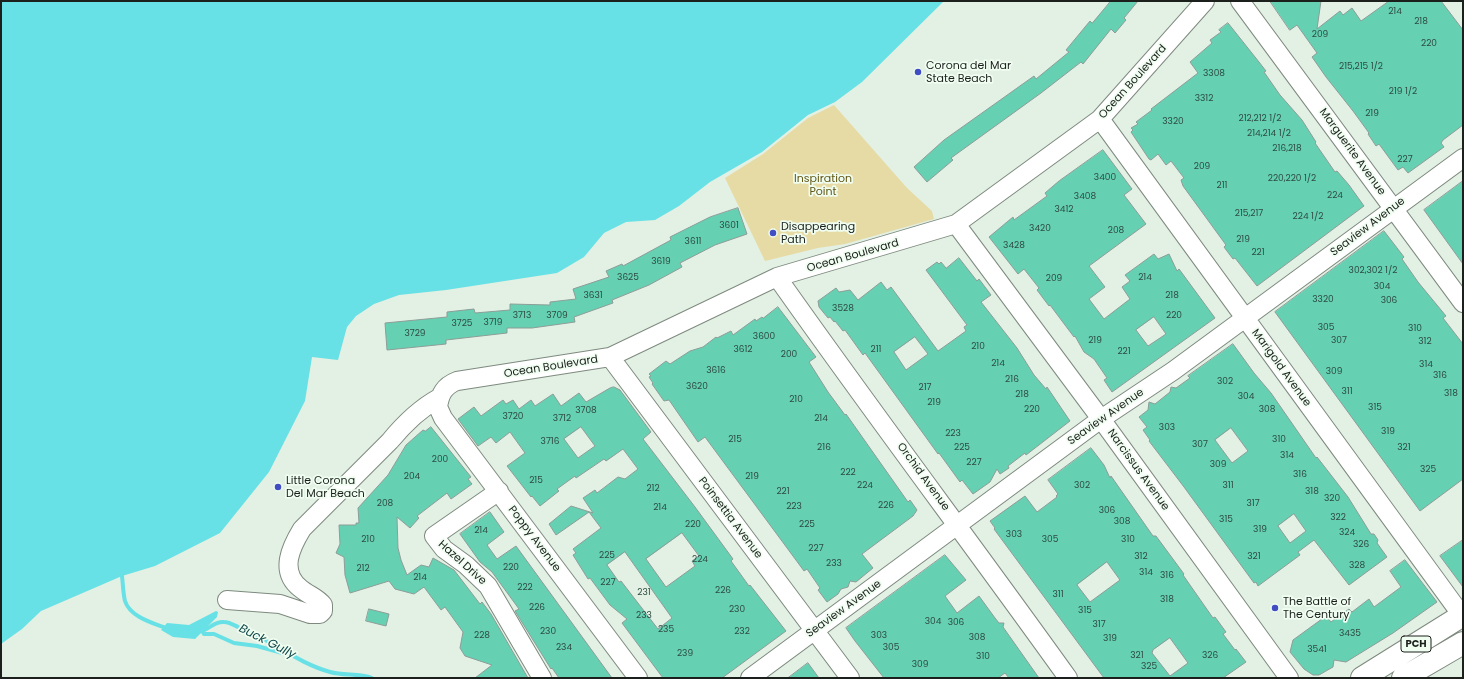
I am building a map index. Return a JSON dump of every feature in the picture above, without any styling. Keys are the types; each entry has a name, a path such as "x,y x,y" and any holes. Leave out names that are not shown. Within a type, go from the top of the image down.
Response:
{"highway":[{"name":"PCH","path":"1362,678 1463,616"},
{"name":"PCH","path":"1403,678 1463,643"}],"street":[{"name":"Ocean Boulevard","path":"439,398 449,384 457,381 610,357 778,277 956,224 1100,119 1205,1"},
{"name":"Marguerite Avenue","path":"1240,1 1463,304"},
{"name":"Marigold Avenue","path":"1100,119 1463,616"},
{"name":"Seaview Avenue","path":"750,678 1101,419 1173,371 1244,317 1463,158"},
{"name":"Narcissus Avenue","path":"956,224 1101,419 1289,678"},
{"name":"Orchid Avenue","path":"778,277 830,352 958,524 1068,678"},
{"name":"Poinsettia Avenue","path":"610,357 681,454 850,678"},
{"name":"Poppy Avenue","path":"439,398 438,407 440,413 638,678"},
{"path":"227,600 280,604 310,614 320,614 323,611 323,605 300,588 290,573 288,559 295,540 302,529 421,408 439,398"},
{"name":"Hazel Drive","path":"499,491 434,536 444,549 466,565 488,586 542,678"}],"green space":[{"name":"Inspiration Point","path":"834,105 907,188 932,211 934,219 845,244 818,248 765,261 725,178 763,154 808,118"}],"water":[{"path":"1,1 944,1 862,82 835,102 808,115 762,152 710,182 679,206 655,220 626,222 604,233 584,257 557,273 446,290 399,295 374,304 356,316 347,327 338,360 312,357 305,401 269,472 220,533 155,566 122,576 41,611 22,629 1,644"},
{"path":"216,611 218,612 217,617 195,639 173,637 161,630 167,623 189,625"}],"building":[{"path":"1111,1 1138,1 1124,18 1126,20 1115,33 1111,29 1083,64 1081,62 951,158 953,160 927,182 914,167 944,140 1034,76 1036,79 1069,52 1066,50 1090,21 1092,23"},
{"path":"1270,1 1321,1 1317,29 1340,11 1343,15 1352,8 1361,21 1389,1 1441,1 1463,30 1463,125 1443,140 1441,143 1444,147 1408,173 1403,167 1398,170 1379,144 1376,146 1368,134 1369,133 1312,57 1317,53 1297,25 1290,30"},
{"path":"1228,23 1266,71 1264,72 1280,95 1302,120 1316,142 1315,143 1335,172 1337,171 1349,185 1364,206 1257,286 1235,258 1233,259 1224,247 1226,245 1183,186 1181,180 1184,178 1171,161 1166,165 1158,154 1151,160 1149,159 1131,132 1133,130 1131,128 1138,124 1136,122 1198,73 1190,62 1212,43 1210,40 1221,32 1219,30"},
{"path":"1103,150 1132,189 1124,195 1146,224 1089,266 1105,287 1089,299 1104,319 1130,299 1122,287 1130,281 1125,275 1154,254 1158,259 1169,254 1177,271 1179,269 1215,318 1112,392 1104,380 1107,378 1094,359 1084,352 1075,336 1074,337 1050,305 1049,306 1037,290 1039,288 1024,269 1018,274 989,237 1013,217 1014,220 1047,196 1045,193 1059,181","holes":["1154,317 1166,334 1148,346 1136,330"]},
{"path":"1463,181 1463,264 1424,210"},
{"path":"738,208 747,234 715,245 680,263 682,267 649,285 612,300 613,303 574,317 575,322 532,328 507,328 507,333 446,340 446,344 387,350 385,323 447,317 447,312 474,309 475,313 510,310 510,304 550,305 550,302 576,299 573,289 609,277 606,271 622,264 623,266 671,240 670,237 710,217"},
{"path":"1384,231 1404,257 1402,259 1418,282 1446,316 1443,318 1463,344 1463,479 1420,511 1275,312"},
{"path":"959,258 977,281 979,279 991,295 981,302 1017,348 1034,375 1046,389 1047,387 1070,421 1026,455 1025,453 1000,474 997,469 990,482 973,494 962,480 960,482 939,453 938,454 865,353 863,355 845,330 843,331 830,317 828,318 819,307 818,301 836,288 839,292 850,290 858,300 881,282 887,290 891,287 938,351 966,331 964,327 967,325 926,270 937,262 939,264 941,262 946,268","holes":["915,337 928,354 906,370 894,352"]},
{"path":"778,307 816,357 809,362 828,392 845,415 846,414 908,502 910,500 917,510 913,516 862,554 873,568 856,582 850,581 848,587 841,589 838,594 827,602 818,590 820,588 807,569 804,571 705,437 698,442 669,400 664,401 649,377 651,376 649,374 666,361 670,364 690,351 703,347 716,337 717,338 731,331 733,335 755,319 756,321 762,317 763,318"},
{"path":"1233,344 1271,393 1316,458 1317,457 1348,497 1371,534 1374,534 1378,540 1377,543 1387,557 1349,585 1314,540 1298,552 1300,555 1258,586 1256,582 1254,583 1149,441 1150,440 1143,430 1147,427 1139,417 1148,410 1149,402 1155,404 1170,392 1171,387 1176,388 1190,378 1188,376","holes":["1231,428 1248,451 1232,463 1215,440","1294,514 1306,531 1290,543 1278,526"]},
{"path":"614,387 620,390 651,432 643,439 733,559 731,561 749,586 750,585 786,631 722,678 663,678 622,623 627,619 610,605 590,578 588,579 573,555 576,553 573,549 601,528 589,512 556,535 549,524 571,506 593,513 583,498 595,490 597,493 618,477 625,479 638,469 623,449 606,461 604,459 576,478 575,476 557,489 559,491 540,506 532,496 531,497 507,466 525,453 510,432 496,443 491,437 478,446 458,419 474,407 481,416 503,400 506,404 513,400 519,409 531,400 535,406 553,394 561,406 579,393 586,402","holes":["581,427 595,446 578,458 564,439","682,533 699,556 692,561 695,566 666,587 646,559","625,552 672,618 658,629 621,581 619,582 607,565"]},
{"path":"431,427 471,477 468,479 472,484 451,499 447,493 417,516 419,518 410,528 397,517 398,548 401,560 407,575 421,565 429,567 433,558 454,570 480,604 482,602 491,614 528,678 475,678 492,665 465,656 460,648 463,632 445,607 441,610 424,587 414,594 395,589 389,581 350,593 345,575 344,557 336,553 340,544 339,525 356,525 356,523 359,523 358,508 388,475 406,445 423,430 425,431"},
{"path":"1091,448 1104,465 1110,478 1111,476 1153,536 1156,536 1184,574 1183,575 1213,618 1215,617 1226,632 1223,634 1246,662 1223,678 1104,678 994,529 995,528 990,521 1025,496 1037,512 1057,497 1056,496 1058,494 1048,480","holes":["1107,562 1120,580 1090,602 1077,585","1170,638 1188,663 1170,676 1152,653 1153,650"]},
{"path":"490,512 504,532 487,545 497,559 516,546 612,678 559,678 552,668 551,669 515,611 519,609 492,572 480,562 460,534"},
{"path":"1463,540 1463,587 1440,556"},
{"path":"945,555 966,580 945,596 957,613 979,596 999,623 1004,623 1003,627 1039,678 1009,678 1005,673 998,678 884,678 855,641 846,628"},
{"path":"1405,560 1437,602 1393,633 1346,662 1334,660 1333,667 1319,675 1313,675 1304,669 1290,652 1293,640 1326,616 1331,622 1349,609 1352,612 1369,599 1374,607 1401,587 1390,571"},
{"path":"369,609 389,614 386,626 366,621"},
{"path":"808,663 819,678 788,678"}],"waterway":[{"name":"Buck Gully","path":"122,576 123,592 128,607 143,619 168,629"},
{"name":"Buck Gully","path":"196,632 200,632 216,623 228,622 318,668 335,673 372,678"},
{"path":"203,632 204,634 214,634 234,643 257,646 286,654"}],"place":[{"name":"Corona del Mar State Beach","path":"918,72"},
{"name":"Disappearing Path","path":"773,233"},
{"name":"Little Corona Del Mar Beach","path":"278,487"},
{"name":"The Battle of The Century","path":"1275,608"}]}
